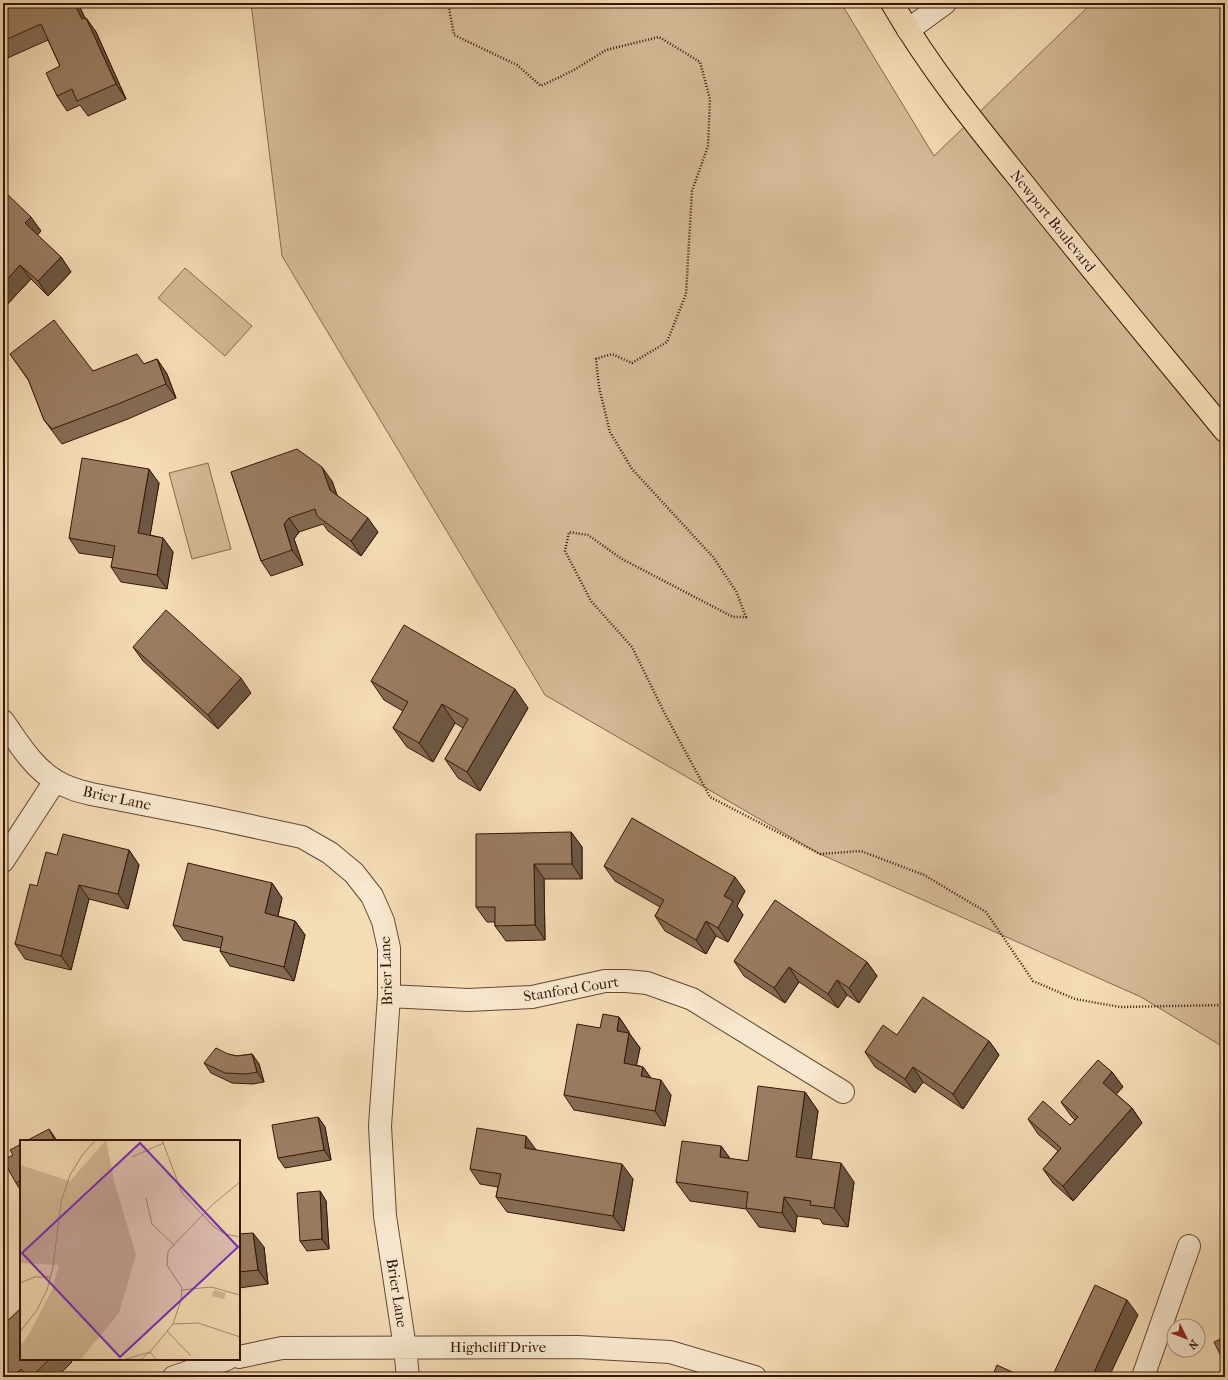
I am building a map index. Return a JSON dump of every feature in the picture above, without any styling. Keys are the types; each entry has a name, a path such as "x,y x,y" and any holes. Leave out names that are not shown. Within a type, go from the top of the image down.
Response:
{"main road":[{"name":"Newport Boulevard","path":"892,3 908,30 961,106 1041,207 1225,431"}],"street":[{"path":"908,30 945,3"},
{"name":"Brier Lane","path":"3,721 24,751 55,781 72,789 91,794 302,837 330,853 354,873 372,896 383,921 389,948 389,996 380,1126 385,1216 408,1377"},
{"path":"3,861 55,781"},
{"name":"Stanford Court","path":"389,996 468,1000 532,997 605,981 647,983 692,999 843,1092"},
{"path":"1143,1377 1189,1246"},
{"name":"Highcliff Drive","path":"240,1356 282,1348 578,1347 670,1352 755,1377"},
{"path":"174,1377 224,1360"}],"path":[{"path":"448,3 454,35 517,65 541,86 574,70 606,50 658,36 700,62 710,99 708,146 692,191 686,294 667,342 632,363 612,354 596,359 599,387 610,432 632,469 713,557 736,591 746,617 733,617 682,591 622,559 588,535 569,532 565,551 591,600 632,647 665,714 710,797 820,854 861,851 924,875 986,912 1033,981 1075,999 1120,1007 1225,1005"}],"shaded area":[{"path":"251,3 841,3 934,156 1092,3 1225,3 1225,1048 1141,997 820,854 545,695 282,256"},
{"path":"185,268 252,326 225,356 158,298"},
{"path":"208,463 231,549 192,559 169,473"}],"building":[{"path":"19,3 74,3 82,19 86,18 116,84 77,101 72,89 57,96 46,73 60,66 41,24 3,41 3,10"},
{"path":"4,191 31,217 25,223 61,257 38,281 20,265 3,284"},
{"path":"54,320 93,371 137,354 144,364 157,359 166,384 52,429 44,420 28,379 10,354"},
{"path":"297,449 322,467 330,490 368,518 351,541 317,516 315,509 289,518 284,524 292,550 261,561 231,472"},
{"path":"82,458 149,469 138,533 163,538 157,575 111,567 115,546 69,538"},
{"path":"166,610 241,678 208,715 133,647"},
{"path":"404,625 515,689 467,772 445,759 468,719 442,704 419,743 393,728 408,702 371,681"},
{"path":"632,818 735,877 724,896 733,901 718,928 706,921 696,940 655,916 664,900 604,866"},
{"path":"571,832 572,864 534,864 535,925 495,926 495,907 476,907 476,834"},
{"path":"63,834 129,850 118,894 79,885 61,956 15,944 30,884 37,886 46,852 57,855"},
{"path":"188,863 272,883 265,913 295,921 284,967 220,951 223,937 173,925"},
{"path":"775,900 867,962 849,988 837,980 828,994 789,967 774,988 734,961"},
{"path":"923,997 989,1041 953,1094 913,1067 905,1079 865,1052 883,1025 897,1035"},
{"path":"603,1014 619,1017 617,1031 629,1033 624,1063 643,1067 641,1076 661,1080 655,1111 564,1095 577,1024 600,1028"},
{"path":"216,1048 228,1054 237,1056 252,1054 257,1072 247,1074 225,1073 204,1063"},
{"path":"1098,1060 1112,1072 1103,1083 1132,1108 1063,1186 1043,1169 1061,1148 1028,1119 1043,1101 1070,1125 1078,1117 1061,1102"},
{"path":"758,1086 805,1092 796,1157 841,1163 834,1208 810,1205 811,1201 784,1197 782,1213 746,1208 748,1192 676,1182 682,1141 721,1146 720,1157 748,1161"},
{"path":"318,1117 324,1150 278,1158 272,1125"},
{"path":"477,1128 526,1136 525,1148 622,1164 613,1216 496,1197 501,1174 470,1169"},
{"path":"49,1129 54,1140 28,1140"},
{"path":"20,1145 20,1181 16,1183 3,1160 13,1155 10,1150"},
{"path":"320,1191 322,1239 300,1241 297,1193"},
{"path":"253,1233 258,1270 240,1272 240,1234"},
{"path":"1095,1285 1127,1300 1092,1377 1052,1377"},
{"path":"20,1309 20,1360 49,1360 31,1377 29,1377 21,1369 13,1377 3,1377 3,1325"},
{"path":"1225,1337 1225,1364 1214,1342"},
{"path":"997,1365 1023,1377 992,1377"}]}
